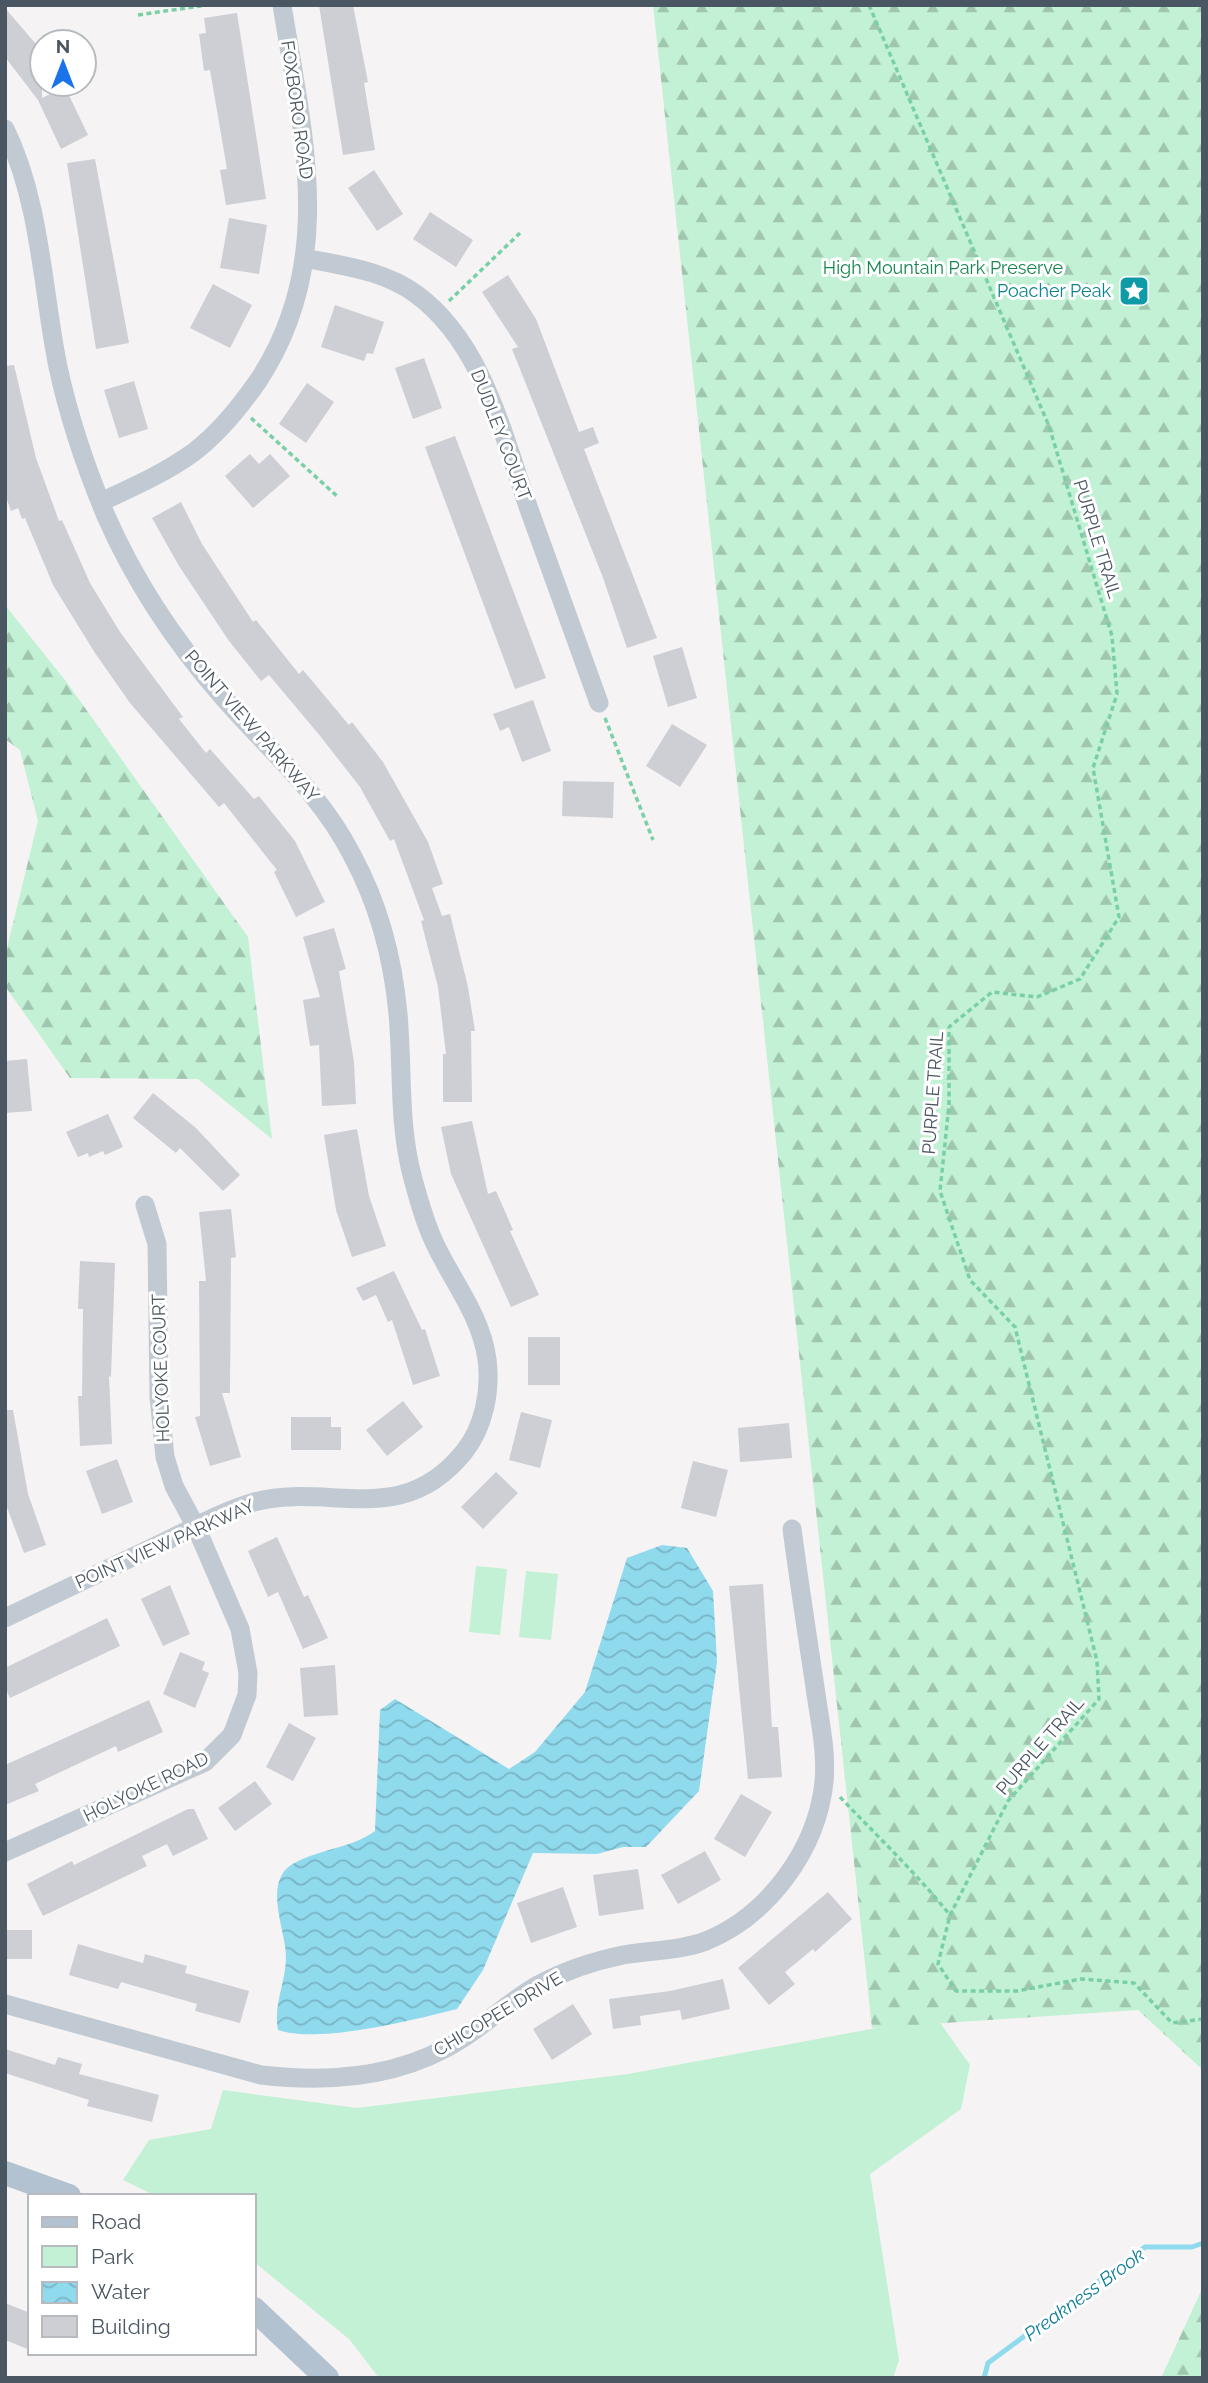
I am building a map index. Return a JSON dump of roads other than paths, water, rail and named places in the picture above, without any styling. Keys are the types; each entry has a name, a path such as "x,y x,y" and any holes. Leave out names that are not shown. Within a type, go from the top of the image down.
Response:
{"main road":[{"path":"5,2173 63,2194"},
{"path":"256,2311 327,2378"}],"street":[{"name":"FOXBORO ROAD","path":"101,502 169,469 196,450 239,407 265,369 283,335 297,299 305,258 308,182 282,5"},
{"name":"POINT VIEW PARKWAY","path":"5,129 29,193 68,407 101,502 132,568 159,614 223,698 318,801 353,856 369,892 383,932 394,984 404,1133 410,1172 435,1245 477,1323 488,1367 485,1401 475,1433 448,1468 426,1483 386,1499 362,1501 307,1496 256,1502 196,1527 5,1618"},
{"name":"DUDLEY COURT","path":"305,258 367,270 392,279 437,312 462,344 487,391 599,703"},
{"name":"HOLYOKE COURT","path":"145,1205 157,1244 160,1427 174,1486 196,1527"},
{"name":"HOLYOKE ROAD","path":"5,1852 205,1762 232,1735 247,1695 246,1650 196,1527"},
{"name":"CHICOPEE DRIVE","path":"5,2004 31,2008 261,2075 326,2080 390,2070 461,2040 504,2006 562,1974 624,1955 680,1949 730,1929 768,1898 788,1874 812,1830 824,1780 824,1754 792,1530"}],"water":[{"path":"662,1545 687,1548 713,1591 717,1662 699,1791 646,1847 623,1847 597,1854 533,1853 483,1970 457,2009 367,2029 318,2034 296,2034 278,2030 277,2012 286,1957 278,1908 278,1884 291,1865 312,1855 355,1842 375,1831 380,1710 395,1699 509,1769 535,1752 585,1692 627,1558"}],"waterway":[{"name":"Preakness Brook","path":"984,2378 988,2363 1145,2247 1192,2247 1203,2243"}],"place":[{"name":"Poacher Peak","path":"1134,291"}],"park label":[{"name":"High Mountain Park Preserve","path":"943,268"}]}
